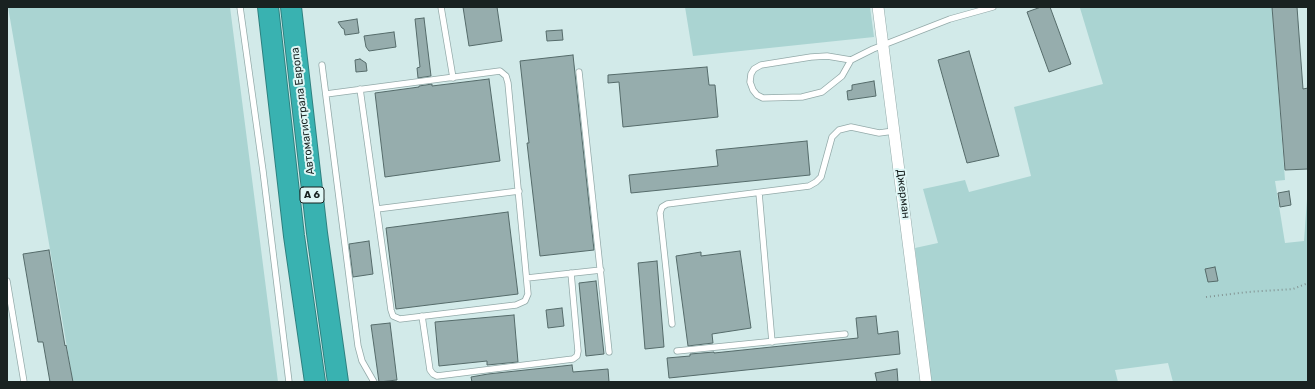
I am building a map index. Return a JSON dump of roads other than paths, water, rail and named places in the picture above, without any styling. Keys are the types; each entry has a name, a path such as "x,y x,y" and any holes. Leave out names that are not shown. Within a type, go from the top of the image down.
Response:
{"highway":[{"name":"Автомагистрала Европа","path":"268,7 294,236 315,382"},
{"name":"Автомагистрала Европа","path":"290,7 317,233 338,382"},
{"path":"317,233 348,382"},
{"path":"294,236 308,382"}],"street":[{"name":"Джерман","path":"878,7 926,382"}],"lane":[{"path":"240,7 263,171 289,382"},
{"path":"441,7 453,78"},
{"path":"851,60 828,56 811,57 761,65 754,69 751,74 750,82 757,95 764,98 802,97 822,92 842,76 851,60 883,44 950,19 993,7"},
{"path":"322,65 358,346 362,361 374,382"},
{"path":"326,94 360,89 500,72 506,76 527,278 528,294 525,301 516,305 400,319 394,316 391,310 360,89"},
{"path":"579,72 609,352"},
{"path":"672,324 660,213 662,207 667,204 809,186 821,177 832,137 839,130 851,127 879,133 894,131"},
{"path":"377,209 518,191"},
{"path":"758,193 772,342"},
{"path":"527,278 601,270"},
{"path":"422,316 430,370 433,374 438,376 573,359 577,356 578,351 571,273"},
{"path":"7,281 24,382"},
{"path":"677,351 845,334"}]}
